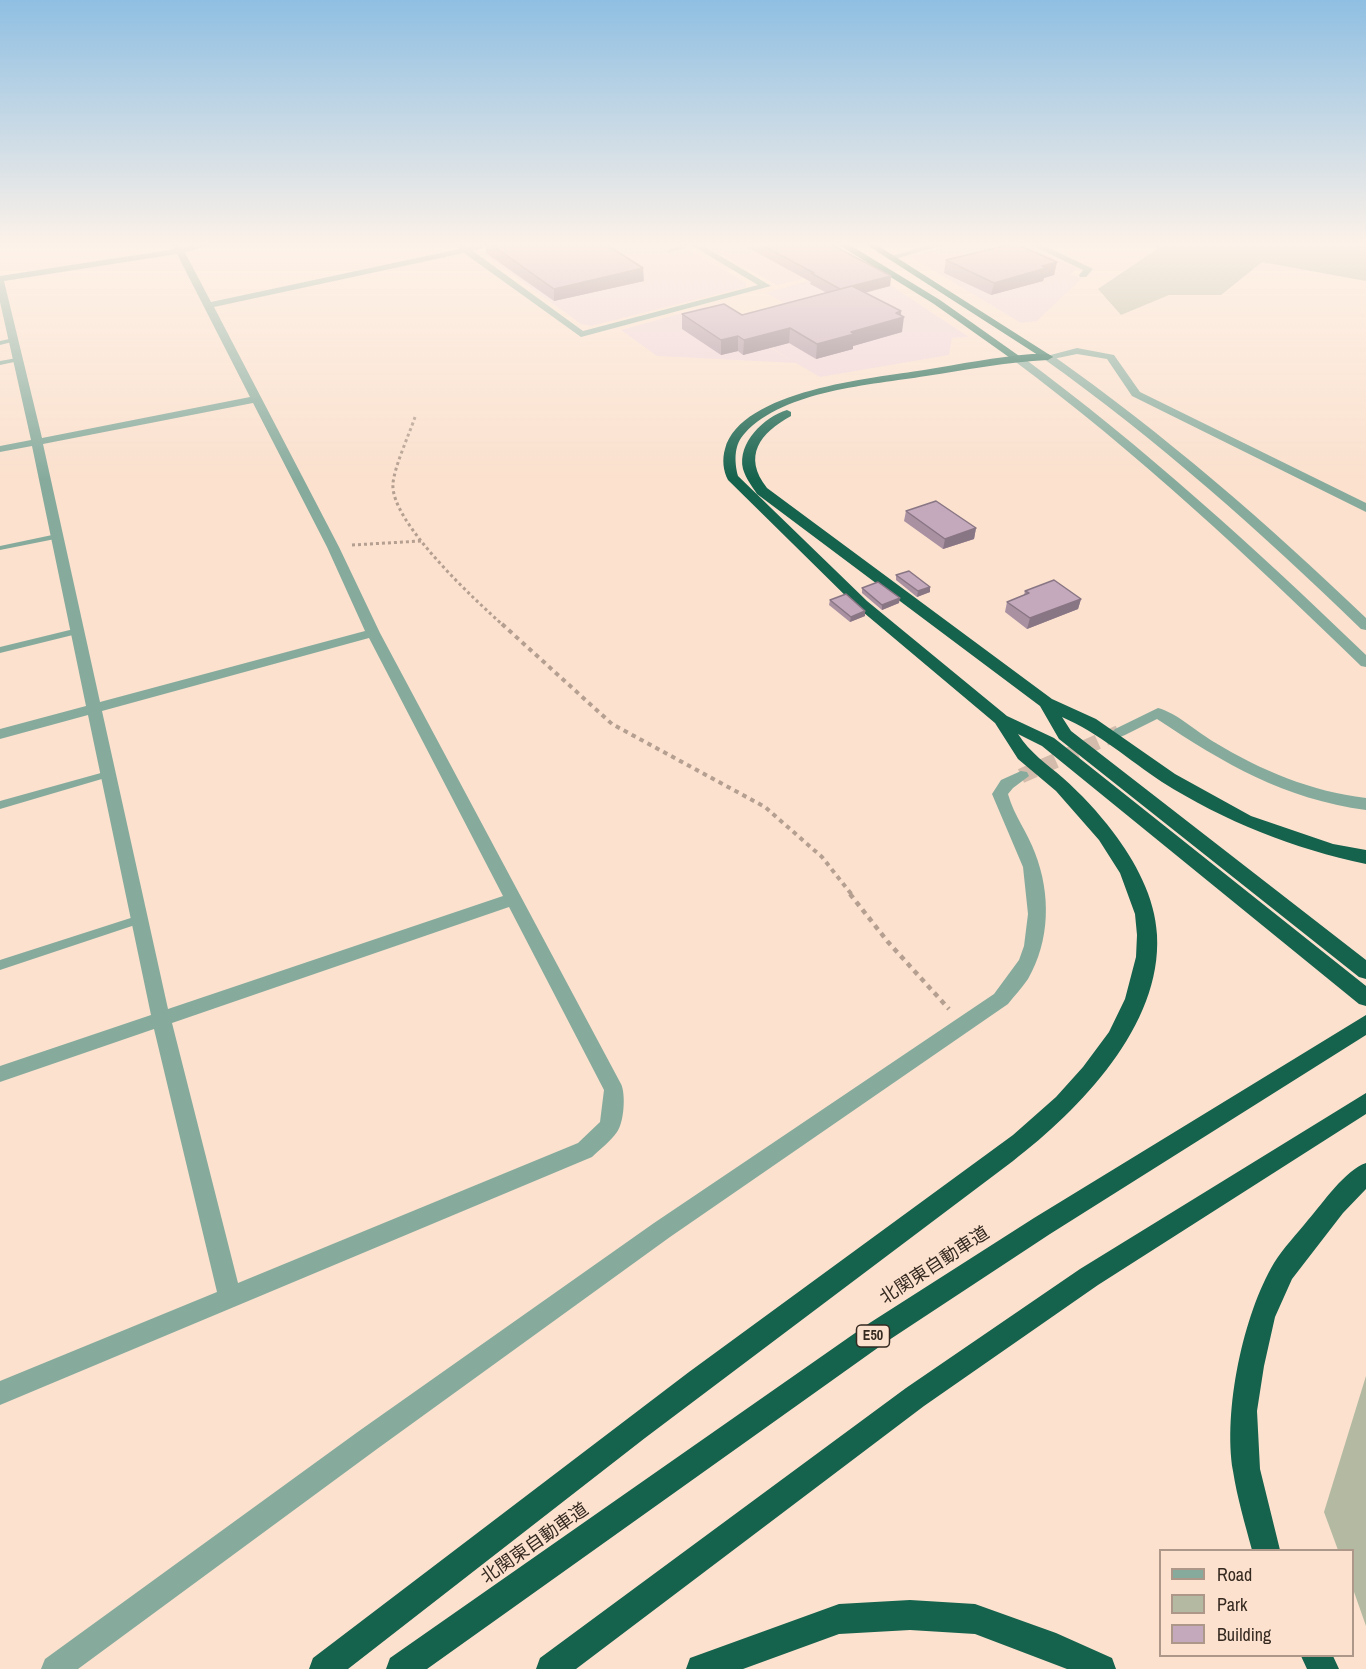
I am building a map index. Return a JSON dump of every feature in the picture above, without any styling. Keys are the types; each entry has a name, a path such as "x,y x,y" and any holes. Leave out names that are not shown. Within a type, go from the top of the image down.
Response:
{"highway":[{"path":"967,323 1022,362"},
{"path":"995,323 1048,357"},
{"path":"1048,357 800,409 760,431 753,441 748,462 754,481 762,491 1046,703 1090,723 1169,778 1245,820 1331,850 1366,857"},
{"path":"1022,362 843,387 787,403 760,415 741,430 730,447 728,458 732,477 862,604 1001,720 1048,742 1366,998"},
{"path":"1046,703 1065,735 1366,970"},
{"path":"324,1669 434,1582 826,1285 979,1174 1042,1125 1076,1091 1106,1055 1140,987 1146,958 1147,931 1139,898 1126,866 1110,841 1061,786 1021,751 1001,720"},
{"name":"北関東自動車道","path":"401,1669 876,1333 1042,1226 1364,1025"},
{"path":"551,1669 915,1397 1089,1277 1366,1102"},
{"path":"1266,1549 1246,1468 1244,1411 1251,1366 1263,1316 1282,1271 1335,1205 1366,1173"},
{"path":"700,1669 839,1619 910,1615 975,1619 1056,1648 1101,1669"}],"street":[{"path":"5,323 7,342 17,360 37,442 161,1019 230,1297"},
{"path":"0,1393 585,1150 610,1126 614,1090 373,633 333,548 218,323"},
{"path":"566,323 581,334 624,323"},
{"path":"1048,357 1077,351 1110,357 1136,394 1366,508"},
{"path":"1048,357 1084,381 1196,470 1366,626"},
{"path":"1022,362 1057,386 1164,473 1366,663"},
{"path":"0,449 256,399"},
{"path":"0,734 373,633"},
{"path":"1120,732 1158,713 1213,749 1266,777 1311,794 1366,804"},
{"path":"55,1669 368,1440 653,1237 1001,999 1022,972 1034,937 1038,904 1027,852 1003,810 1000,794 1007,784 1021,776"},
{"path":"0,1074 514,899"}],"lane":[{"path":"0,363 17,360"},
{"path":"0,548 57,536"},
{"path":"0,650 78,631"},
{"path":"0,805 108,774"},
{"path":"0,965 140,919"}],"path":[{"path":"416,417 393,483 395,499 401,514 421,541 483,607 612,724 765,807 822,857 888,942 964,1026"},
{"path":"333,548 385,542 421,541"}],"shaded area":[{"path":"579,323 603,323 591,326"},
{"path":"647,323 730,323 792,361 733,323 756,323 787,341 831,329 820,323 948,323 969,337 952,338 949,355 820,377 796,363 657,356 621,330"}],"green space":[{"path":"1366,1376 1366,1626 1354,1592 1354,1549 1338,1549 1324,1512"}],"building":[{"path":"695,323 883,323 817,344 790,328 744,340 738,336 721,340"},
{"path":"936,501 976,528 945,539 906,511"},
{"path":"909,571 930,587 918,591 896,575"},
{"path":"1054,580 1081,599 1030,618 1007,602 1029,593 1025,591"},
{"path":"878,582 900,598 882,605 862,588"},
{"path":"846,594 865,611 851,617 830,600"}],"tunnel":[{"path":"1021,776 1120,732"}]}
